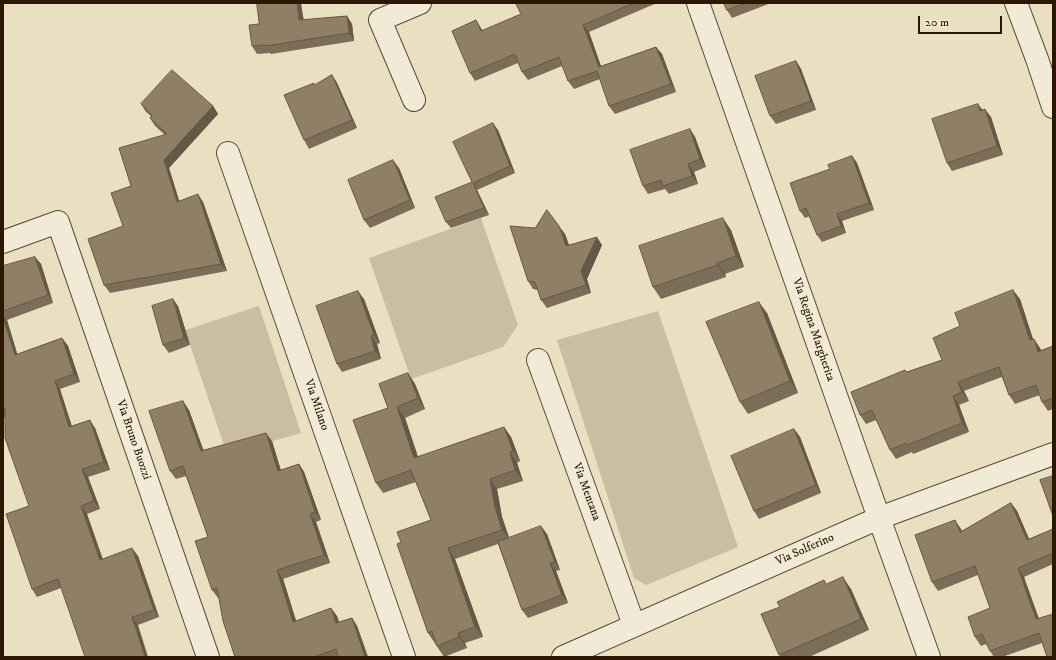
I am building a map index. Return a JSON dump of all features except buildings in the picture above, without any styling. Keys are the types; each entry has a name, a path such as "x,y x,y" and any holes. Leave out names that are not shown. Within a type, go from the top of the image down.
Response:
{"street":[{"path":"414,100 380,20 420,3"},
{"name":"Via Regina Margherita","path":"698,3 929,657"},
{"path":"1016,3 1045,56 1053,107"},
{"name":"Via Milano","path":"228,152 404,657"},
{"name":"Via Bruno Buozzi","path":"3,242 58,222 208,657"},
{"name":"Via Mentana","path":"538,360 634,625"},
{"name":"Via Solferino","path":"562,657 879,518 1053,454"}],"shaded area":[{"path":"481,218 518,325 503,347 411,379 369,258"},
{"path":"259,306 301,433 227,454 185,330"},
{"path":"658,311 738,547 646,585 634,578 557,340"}]}
